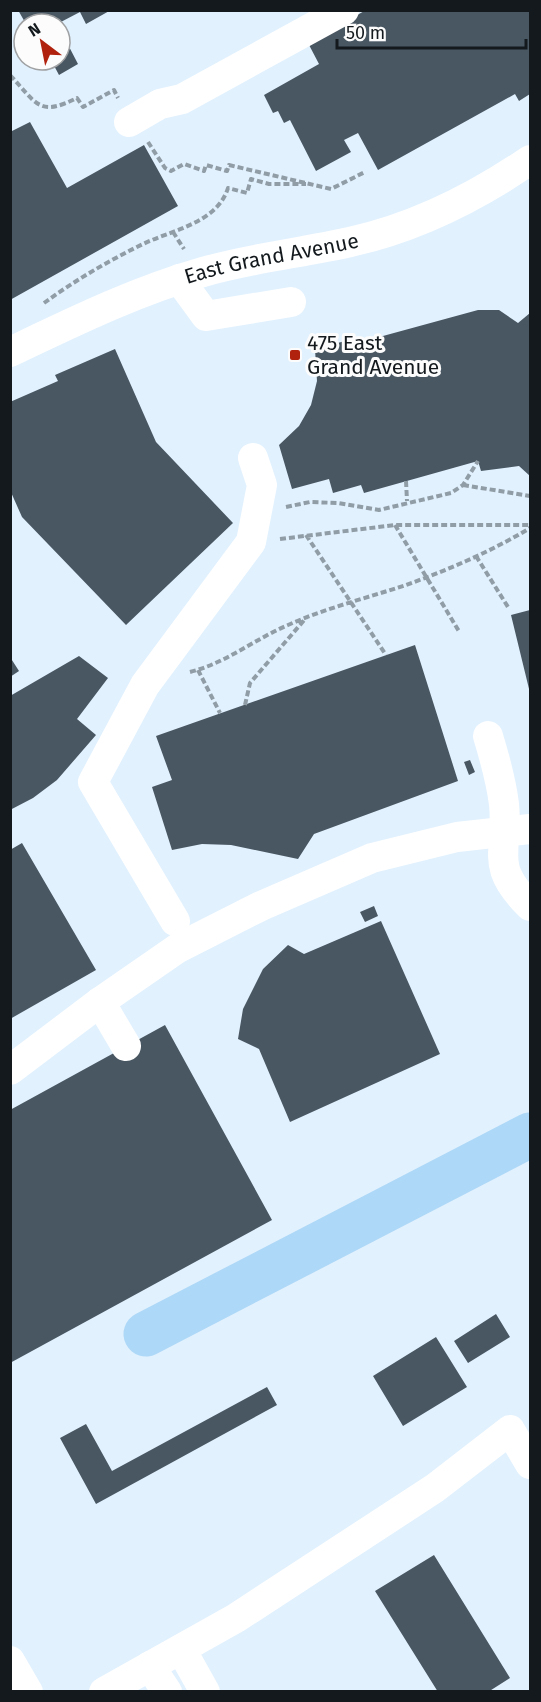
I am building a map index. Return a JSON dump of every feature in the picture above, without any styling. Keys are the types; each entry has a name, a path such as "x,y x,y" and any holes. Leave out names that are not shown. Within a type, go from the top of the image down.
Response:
{"street":[{"path":"129,122 160,104 182,99 344,10"},
{"name":"East Grand Avenue","path":"10,352 81,318 180,279 220,267 352,242 425,218 501,179 531,160"},
{"path":"180,279 206,316 291,302"},
{"path":"175,921 93,782 145,685 251,542 262,486 253,458"},
{"path":"488,736 500,775 504,807 517,830 504,871 516,891 531,906"},
{"path":"10,1070 100,1002 178,948 261,906 372,858 457,837 517,830"},
{"path":"100,1002 126,1046"},
{"path":"104,1692 236,1618 435,1488 510,1430 531,1464"},
{"path":"181,1649 205,1692"},
{"path":"10,1660 28,1692"},
{"path":"150,1666 166,1692"}],"path":[{"path":"10,75 38,104 50,108 60,107 77,98 83,107 114,90 116,93"},
{"path":"152,147 167,170 184,164 204,171 206,165 227,171 229,165 332,189 365,172"},
{"path":"66,287 142,244 189,227 224,201 228,188 247,193 251,179 269,184 306,183"},
{"path":"259,498 285,507 310,502 338,503 379,510 407,501 451,493 463,485 478,461"},
{"path":"406,481 407,501"},
{"path":"463,485 531,496"},
{"path":"251,542 395,525 531,526"},
{"path":"395,525 460,633"},
{"path":"188,672 210,667 307,617 408,584 476,556 531,526"},
{"path":"306,535 387,655"},
{"path":"476,556 508,607"},
{"path":"245,705 250,682 307,617"},
{"path":"198,670 220,713"}],"building":[{"path":"18,10 111,10 86,24 80,12 72,16 72,12 19,12"},
{"path":"366,10 530,10 530,94 519,101 515,94 378,170 358,133 344,140 351,152 316,171 290,120 284,123 278,111 273,113 264,95 319,64 308,43"},
{"path":"72,52 78,64 72,67"},
{"path":"30,122 67,188 144,145 178,206 10,300 10,132"},
{"path":"478,310 499,310 518,323 530,313 530,476 519,466 481,471 478,461 364,493 361,485 333,493 329,479 292,489 279,445 299,426 311,405 317,381 315,349 360,337 361,342"},
{"path":"115,349 156,442 233,523 126,625 22,517 10,490 10,402 58,381 55,375"},
{"path":"530,610 530,693 511,615"},
{"path":"415,645 458,781 314,834 298,859 231,845 202,844 172,850 152,787 172,780 156,736"},
{"path":"79,656 108,678 77,719 96,735 57,780 33,798 10,810 10,696"},
{"path":"10,657 19,671 10,677"},
{"path":"470,760 475,772 469,775 464,762"},
{"path":"22,843 96,970 10,1019 10,850"},
{"path":"374,906 378,916 365,922 360,912"},
{"path":"381,921 440,1054 290,1122 259,1049 238,1039 243,1009 263,969 288,945 304,954"},
{"path":"165,1025 272,1220 10,1363 10,1110"},
{"path":"496,1314 510,1337 468,1363 454,1341"},
{"path":"436,1337 467,1387 403,1426 373,1376"},
{"path":"267,1387 277,1405 96,1504 60,1438 86,1424 112,1471"},
{"path":"434,1555 510,1678 488,1692 438,1692 375,1591"}],"waterway":[{"path":"146,1334 530,1135"}],"place":[{"name":"475 East Grand Avenue","path":"295,355"}]}
